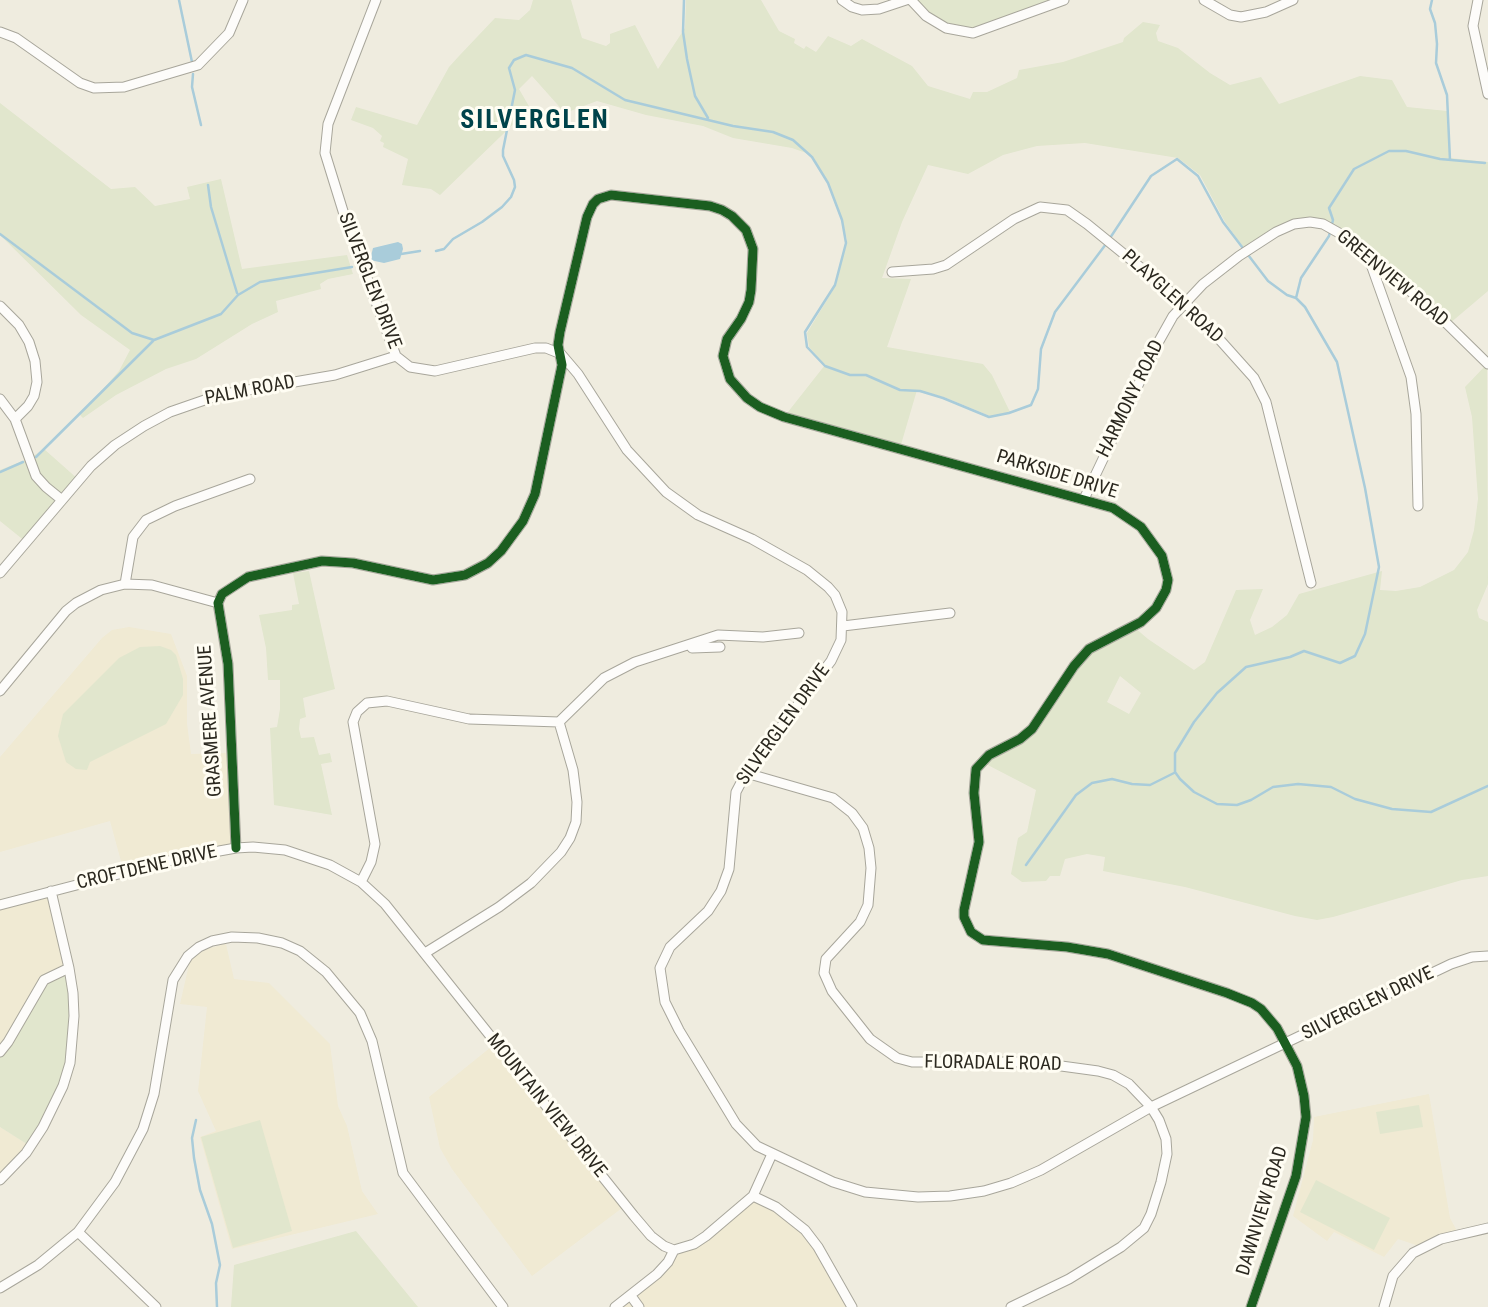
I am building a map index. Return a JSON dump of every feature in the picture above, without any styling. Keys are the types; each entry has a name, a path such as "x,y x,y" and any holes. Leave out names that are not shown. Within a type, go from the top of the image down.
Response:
{"street":[{"path":"0,32 16,38 80,83 94,88 124,87 198,65 229,33 243,0"},
{"name":"SILVERGLEN DRIVE","path":"376,0 328,124 325,153 343,213 396,356 410,367 435,372 535,348 546,348 561,354"},
{"path":"842,0 852,8 862,10 879,9 909,0 934,22 950,30 968,33 992,28 1064,0"},
{"path":"1204,0 1230,15 1241,17 1266,12 1293,0"},
{"path":"1478,0 1474,11 1474,34 1488,94"},
{"name":"PARKSIDE DRIVE","path":"561,354 558,345 560,332 584,230 593,204 598,199 611,195 710,206 732,216 741,224 753,249 748,302 741,319 727,339 723,356 730,379 747,398 784,417 1113,508 1149,534 1166,566 1168,580 1166,590 1156,608 1141,622 1089,649 1074,666 1032,729 1020,739 989,755 976,769 974,793 979,842 964,910 967,926 982,940 1067,947 1108,954 1236,996 1261,1009 1287,1044"},
{"name":"PLAYGLEN ROAD","path":"892,272 933,269 946,265 1014,219 1040,207 1067,210 1104,237 1184,302 1246,367 1263,396 1311,583"},
{"name":"GREENVIEW ROAD","path":"1184,302 1238,256 1294,224 1310,222 1325,225 1368,255 1437,314 1488,364"},
{"path":"1368,255 1410,377 1416,414 1418,506"},
{"name":"HARMONY ROAD","path":"1084,499 1159,341 1184,302"},
{"path":"0,306 19,326 29,342 35,361 37,382 34,396 15,419"},
{"path":"0,691 76,603 101,590 125,584 167,588 218,603 222,594 248,576 305,563 344,561 433,580 465,575 488,563 501,551 530,507 562,365 561,354"},
{"path":"561,354 578,374 621,443 666,492 698,515 761,543 817,577 839,603 844,626 950,613"},
{"name":"PALM ROAD","path":"0,573 103,455 130,435 170,412 219,395 335,375 396,356"},
{"path":"0,399 15,419 36,476 62,500"},
{"path":"125,584 133,537 146,520 175,506 250,479"},
{"name":"GRASMERE AVENUE","path":"218,603 228,664 236,848"},
{"name":"SILVERGLEN DRIVE","path":"844,626 837,652 824,673 746,773 736,792 730,860 721,891 708,911 670,947 662,962 660,978 665,1002 672,1017 726,1109 748,1138 772,1154 833,1182 865,1192 899,1197 959,1195 998,1187 1033,1174 1151,1107 1451,964 1472,957 1488,956"},
{"path":"361,882 371,862 375,844 353,731 354,717 361,707 373,701 387,701 456,718 559,722 612,673 635,662 718,635 762,637 799,633"},
{"path":"683,648 720,648"},
{"path":"425,953 499,907 531,883 561,852 570,838 576,822 577,802 573,771 559,722"},
{"name":"FLORADALE ROAD","path":"746,773 833,798 852,813 863,828 871,868 868,905 860,922 827,959 824,973 831,991 870,1039 897,1058 912,1062 1032,1062 1098,1071 1129,1084 1151,1107"},
{"name":"CROFTDENE DRIVE","path":"0,905 202,853 236,848 269,848 303,855 330,865 361,882 385,904 425,953"},
{"path":"0,1180 26,1153 43,1128 66,1074 73,1046 74,1016 69,968 51,891"},
{"path":"0,1289 38,1265 78,1232 115,1182 144,1129 159,1070 170,993 179,968 188,956 212,941 232,937 258,938 282,943 300,951 326,972 365,1021 403,1173 503,1307"},
{"name":"MOUNTAIN VIEW DRIVE","path":"425,953 634,1216 651,1236 674,1250"},
{"path":"0,1052 44,980 69,968"},
{"name":"DAWNVIEW ROAD","path":"1251,1307 1288,1201 1303,1142 1306,1117 1304,1096 1297,1066 1287,1044"},
{"path":"1011,1307 1069,1279 1121,1247 1144,1228 1152,1214 1167,1154 1165,1135 1151,1107"},
{"path":"615,1307 657,1274 674,1250 694,1244 706,1236 753,1196 772,1154"},
{"path":"753,1196 776,1207 805,1230 824,1256 852,1307"},
{"path":"1384,1307 1394,1276 1413,1254 1441,1239 1488,1228"},
{"path":"78,1232 156,1307"},
{"path":"631,1296 639,1307"}],"shaded area":[{"path":"129,627 171,634 187,676 187,724 191,754 226,753 226,756 233,756 236,848 124,872 110,821 0,852 0,757 102,638 112,630"},
{"path":"51,891 69,967 0,1051 0,905"},
{"path":"226,944 234,979 269,983 330,1044 338,1106 347,1126 362,1191 378,1214 232,1249 200,1137 216,1131 198,1091 207,1007 180,1004 190,960 206,949"},
{"path":"496,1043 626,1205 532,1276 452,1169 440,1148 429,1097"},
{"path":"1429,1094 1450,1218 1457,1231 1419,1246 1398,1239 1384,1257 1334,1232 1327,1241 1293,1216 1313,1140 1314,1117"},
{"path":"0,1127 30,1146 0,1180"},
{"path":"753,1196 796,1220 853,1307 615,1307 631,1296 674,1250 694,1244"}],"green space":[{"path":"533,0 571,0 582,38 606,46 610,43 610,34 635,25 658,69 685,28 686,0 761,0 779,31 795,39 794,43 804,49 806,46 816,52 828,36 851,46 862,39 912,66 928,86 970,99 973,92 987,92 1017,78 1019,70 1063,62 1123,42 1124,38 1143,22 1160,25 1156,33 1158,41 1178,48 1230,85 1261,77 1279,104 1360,76 1392,80 1407,107 1447,111 1450,158 1488,162 1488,291 1449,324 1348,238 1310,220 1246,251 1225,222 1200,175 1178,158 1085,143 1037,146 1003,155 968,174 928,165 902,222 882,278 911,279 887,347 983,364 992,375 1010,412 990,416 944,397 917,390 900,448 784,417 825,365 809,347 807,333 836,285 847,240 828,182 812,155 792,148 733,138 703,126 646,115 597,101 565,113 532,76 519,89 530,108 440,195 431,189 402,185 408,159 383,147 384,143 380,141 382,136 373,128 351,120 356,107 417,125 449,67 459,56 495,18 519,20 530,10"},
{"path":"911,0 1066,0 992,28 955,32"},
{"path":"0,103 111,189 135,187 155,206 190,199 187,187 221,179 242,269 347,255 353,274 328,279 320,284 321,289 276,301 278,312 252,324 196,359 166,369 116,395 83,418 80,415 119,371 130,350 81,315 0,235"},
{"path":"1487,364 1488,584 1477,610 1479,618 1488,622 1488,876 1462,880 1317,920 1185,887 1103,871 1105,857 1087,854 1065,859 1060,876 1050,876 1046,881 1022,882 1011,874 1018,838 1027,832 1036,790 982,762 1020,739 1085,654 1134,627 1194,670 1205,662 1236,590 1263,589 1250,620 1255,635 1272,627 1287,615 1299,594 1382,571 1380,590 1396,591 1420,587 1454,570 1468,552 1478,499 1472,417 1465,387","holes":["1120,676 1141,693 1129,714 1107,702"]},
{"path":"44,449 79,480 26,542 0,521 0,470"},
{"path":"309,571 335,689 303,698 306,717 300,719 299,729 301,738 314,737 319,755 330,753 332,762 321,764 332,815 274,805 270,728 277,727 280,680 268,680 266,648 259,615 292,610 292,605 299,604 293,573"},
{"path":"160,646 176,655 183,679 183,695 166,724 90,762 87,770 76,769 66,762 58,736 63,714 119,658 140,647"},
{"path":"69,968 73,992 70,1063 30,1146 0,1127 0,1051 38,987"},
{"path":"1419,1105 1423,1127 1380,1134 1376,1112"},
{"path":"260,1120 292,1231 233,1248 201,1137"},
{"path":"1316,1180 1390,1218 1374,1250 1300,1212"},
{"path":"356,1231 418,1307 231,1307 234,1265"}],"water":[{"path":"398,242 403,249 400,259 384,263 370,260 373,248"}],"waterway":[{"path":"179,0 192,62"},
{"path":"684,0 683,32 687,59 695,96 708,118"},
{"path":"1432,0 1430,9 1435,23 1436,63 1447,95 1450,160"},
{"path":"436,251 444,249 453,239 482,222 511,197 515,187 514,180 503,156 515,90 509,68 514,60 526,55 572,68 625,100 733,126 773,132 793,140 812,157 828,183 842,220 846,243 835,285 805,332 807,347 825,366 850,375 866,375 900,390 920,391 989,417 1031,405 1038,389 1041,349 1055,312 1106,244"},
{"path":"193,74 192,87 201,125"},
{"path":"1296,298 1301,278 1329,236 1333,220 1329,208 1354,169 1389,151 1406,151 1440,159 1485,163"},
{"path":"1110,238 1151,176 1177,159 1198,176 1223,222 1268,281 1287,295 1296,298 1305,307 1337,362 1365,488 1379,567 1365,634 1355,656 1340,663 1304,651 1246,667 1217,693 1194,722 1175,753 1175,772 1194,792 1217,804 1237,805 1273,787 1298,784 1331,787 1355,799 1392,809 1431,812 1488,786"},
{"path":"208,185 211,207 237,293"},
{"path":"0,234 132,333 154,340 221,314 238,295 260,282 352,267"},
{"path":"401,254 420,251"},
{"path":"36,457 153,341"},
{"path":"0,472 23,462"},
{"path":"1026,865 1076,795 1092,783 1112,779 1150,785 1174,773"},
{"path":"196,1120 192,1138 194,1158 220,1265 216,1283 217,1307"}],"cycle path":[{"path":"236,848 228,664 218,603 222,594 248,577 322,561 353,563 433,580 465,575 488,563 501,551 523,521 535,494 562,365 558,345 560,332 587,217 593,204 598,199 611,195 710,206 722,210 746,230 753,249 749,302 727,339 723,356 730,379 747,398 784,417 1113,508 1141,527 1162,556 1168,580 1166,590 1156,608 1141,622 1089,649 1074,666 1032,729 1020,739 989,755 976,769 974,793 979,842 964,917 971,932 983,940 1067,947 1108,954 1227,993 1261,1009 1277,1028 1297,1066 1306,1117 1296,1176 1251,1307"}],"district":[{"name":"SILVERGLEN","path":"535,121"}]}
